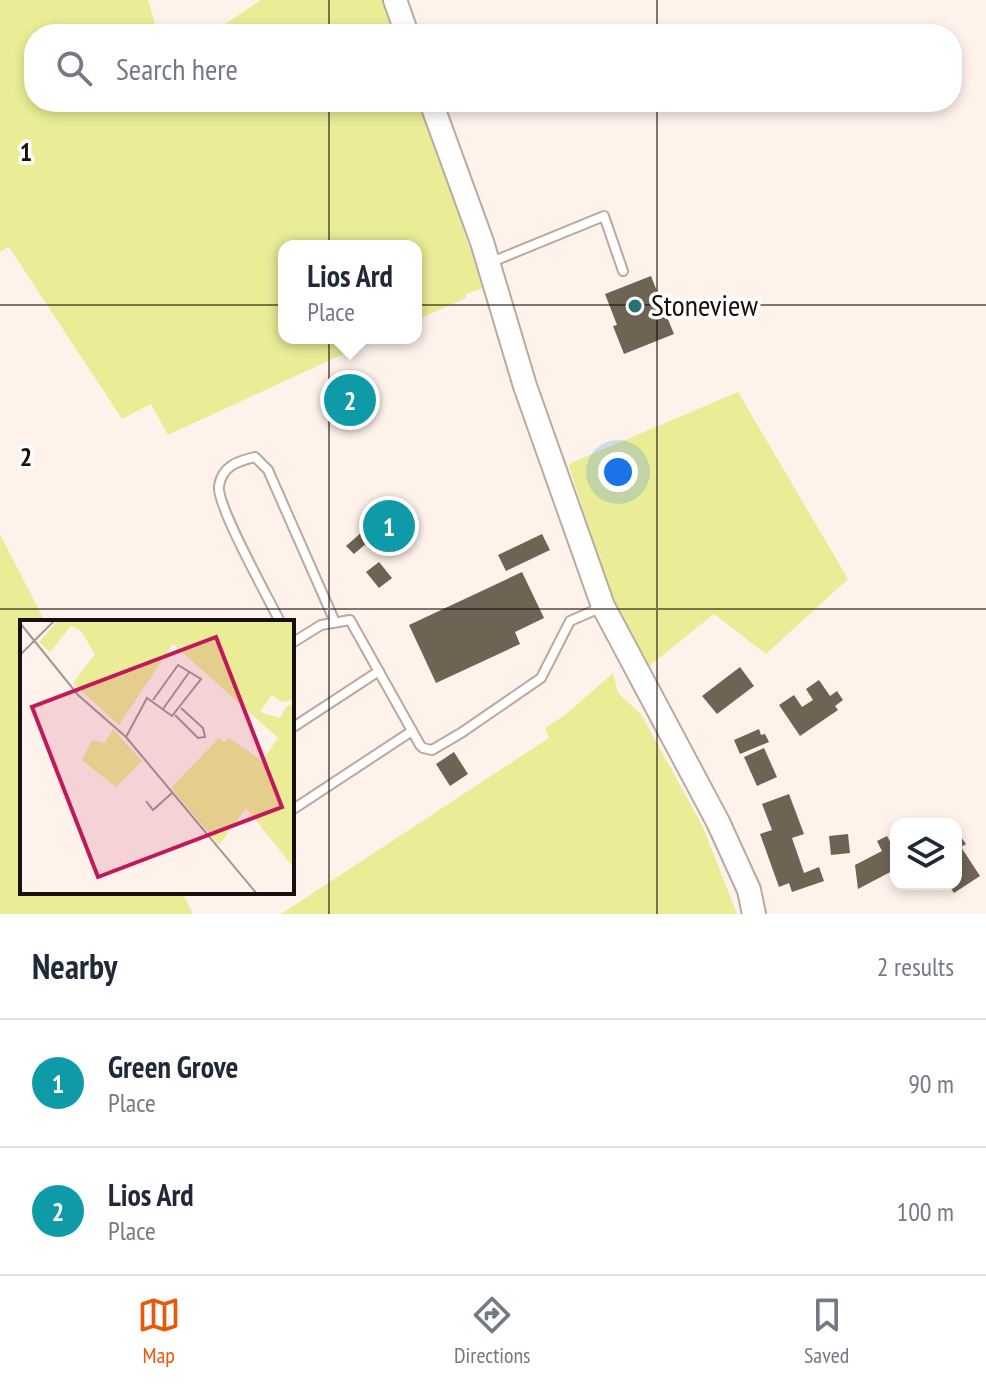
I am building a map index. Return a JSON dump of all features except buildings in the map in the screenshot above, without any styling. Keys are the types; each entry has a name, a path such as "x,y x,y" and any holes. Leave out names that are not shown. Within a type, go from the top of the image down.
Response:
{"street":[{"path":"395,0 403,24"},
{"path":"435,112 488,263 525,386 603,606 718,822 749,890 754,914"}],"lane":[{"path":"488,263 604,216 623,271"},
{"path":"279,620 224,510 218,488 222,475 233,462 255,457 268,470 335,622"},
{"path":"294,642 321,625 350,620 420,745 428,750 436,749 541,678 570,621 603,606"},
{"path":"294,727 379,671"},
{"path":"294,809 412,731"}],"green space":[{"path":"0,0 148,0 155,24 24,24 24,112 424,112 483,288 422,317 422,240 278,240 278,344 365,344 168,435 151,404 122,419 9,247 0,252"},
{"path":"261,0 385,0 393,24 225,24"},
{"path":"738,392 848,579 766,654 714,614 648,667 612,600 569,466"},
{"path":"0,534 44,620 20,620 20,894 183,894 193,914 0,914"},
{"path":"613,673 618,693 641,714 703,827 737,914 281,914 549,738 545,728 565,715"}],"place":[{"name":"Stoneview","path":"635,306"},
{"name":"Lios Ard","path":"350,400"},
{"name":"Green Grove","path":"389,526"}]}
